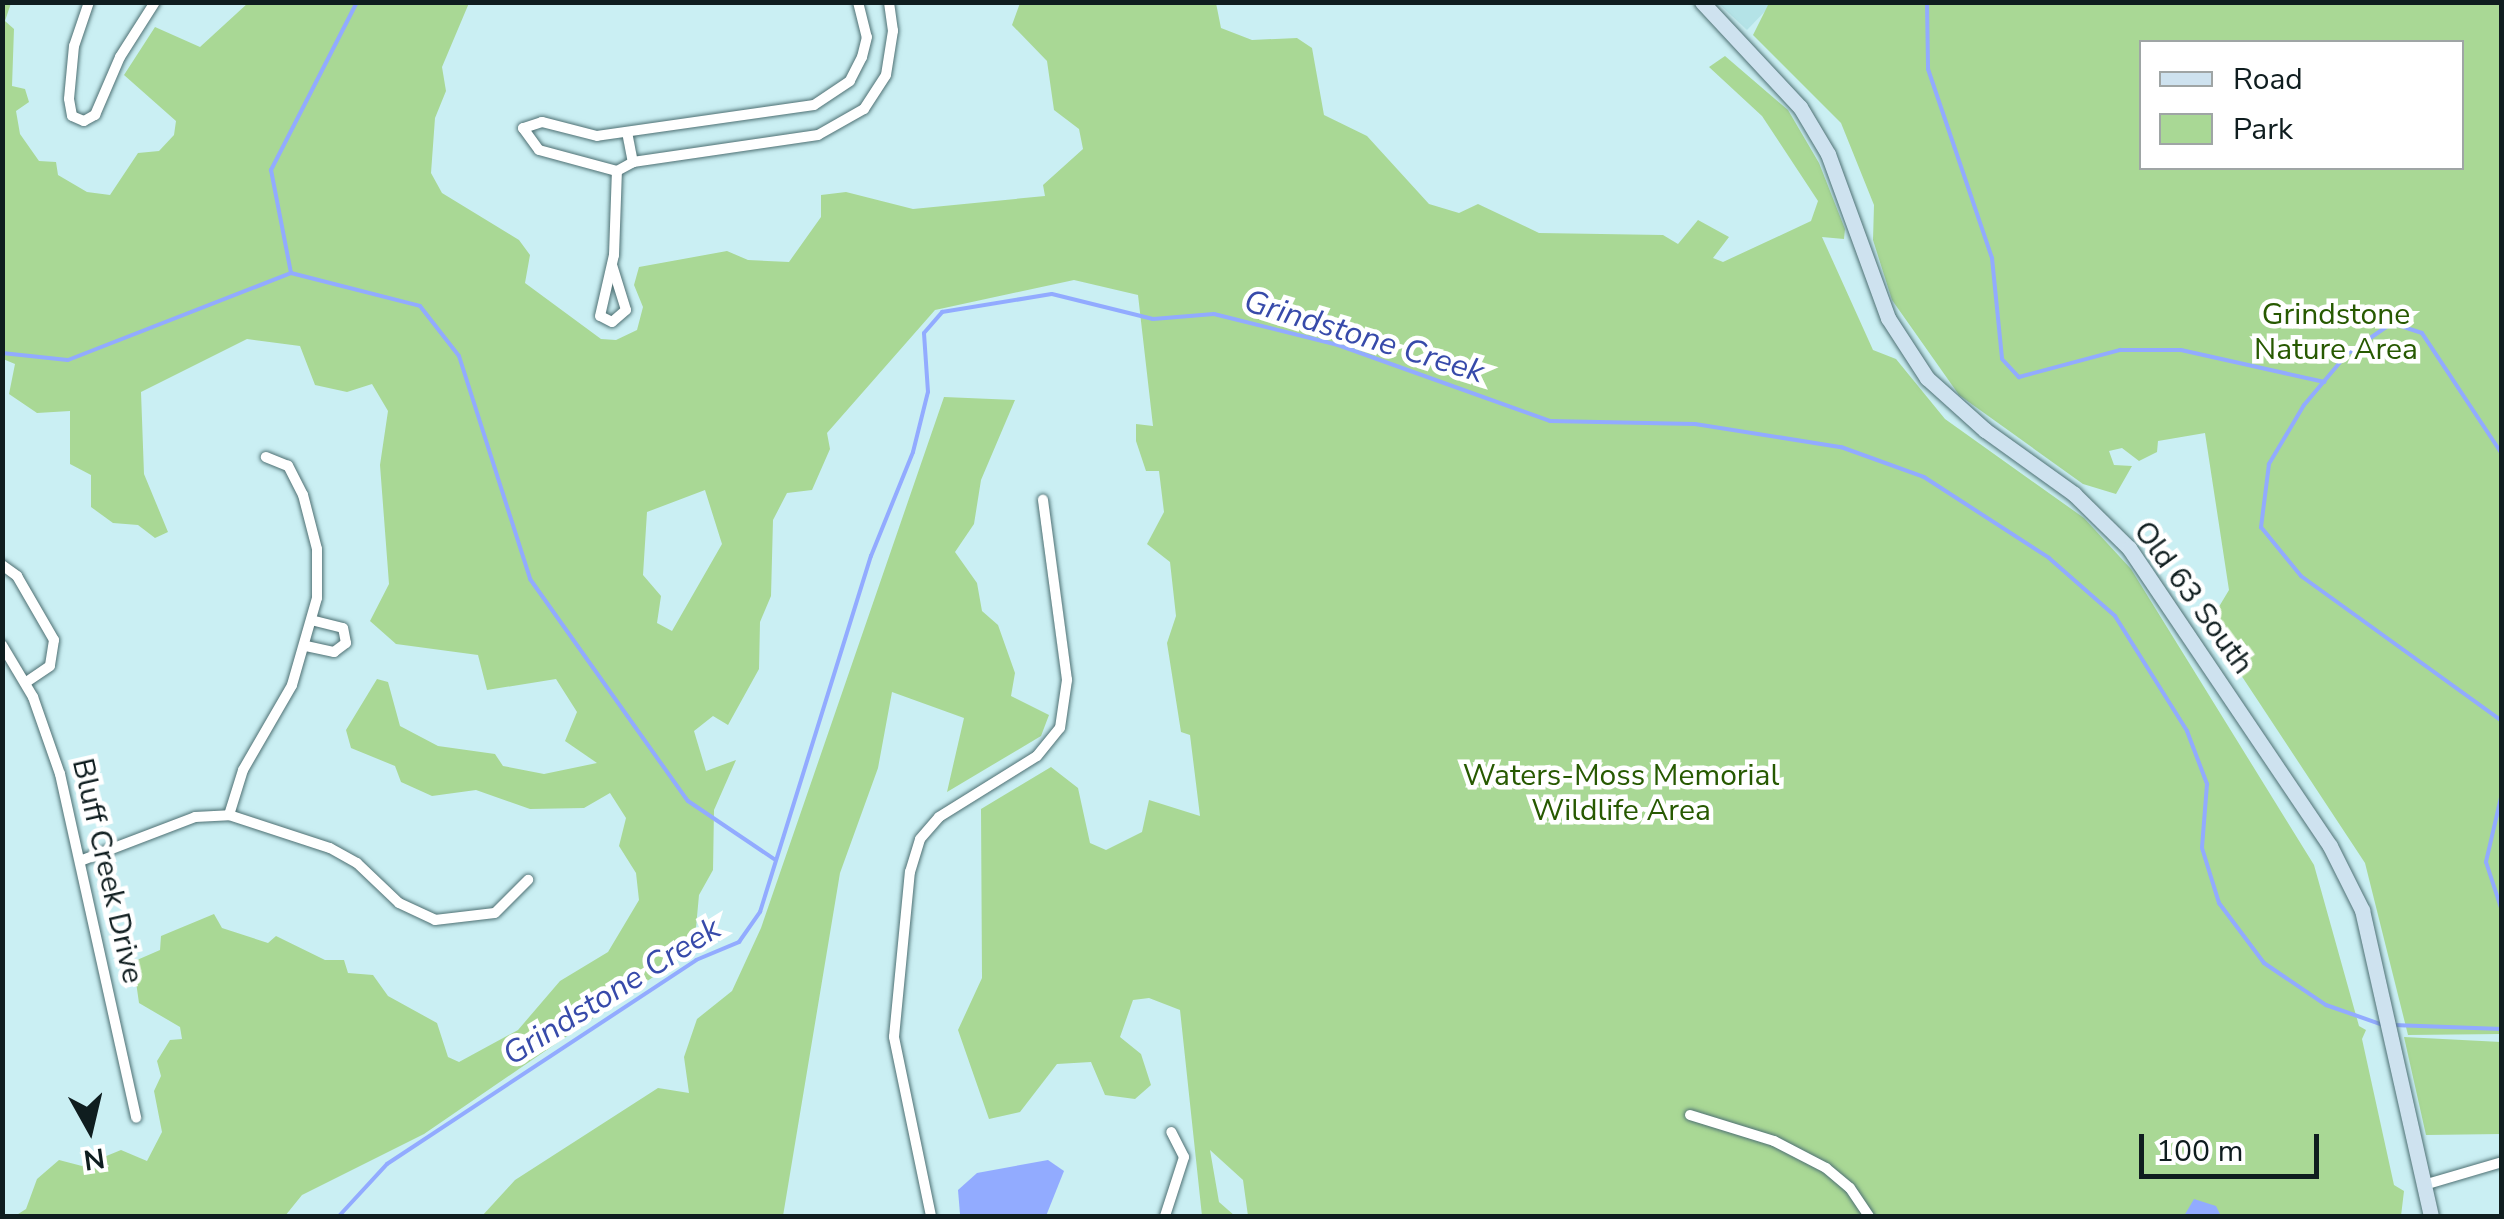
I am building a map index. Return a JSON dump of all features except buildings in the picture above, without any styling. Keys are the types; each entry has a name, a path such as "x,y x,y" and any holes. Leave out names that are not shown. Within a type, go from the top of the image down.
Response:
{"main road":[{"name":"Old 63 South","path":"1702,2 1800,107 1833,167 1888,318 1927,378 1961,412 2074,494 2148,571 2330,846 2362,910 2431,1216"}],"street":[{"path":"88,2 74,46 69,99 72,116 84,121 95,115 120,57 155,2"},
{"path":"858,2 864,47 850,81 834,96 796,109 628,132 582,136 542,122 523,128 539,150 617,170 633,162 818,135 864,108 886,75 894,31 889,2"},
{"path":"628,132 633,162"},
{"path":"612,266 626,310 612,322 600,316 612,266 617,170"},
{"path":"230,815 244,770 279,712 306,646 318,574 312,524 288,466 266,457"},
{"path":"931,1216 894,1037 910,872 920,839 939,817 1037,756 1060,728 1067,680 1043,500"},
{"path":"2,566 17,576 54,640 50,666 25,683"},
{"path":"306,646 334,652 346,643 342,628 312,620"},
{"name":"Bluff Creek Drive","path":"2,645 25,683 50,740 136,1118"},
{"path":"80,861 195,817 230,815 330,848 357,863 400,903 435,920 495,913 528,880"},
{"path":"1690,1115 1774,1142 1826,1168 1850,1188 1868,1216"},
{"path":"1165,1216 1184,1158 1171,1132"},
{"path":"2424,1185 2502,1162"}],"shaded area":[{"path":"1718,3 1773,3 1747,30"}],"green space":[{"name":"Waters-Moss Memorial Wildlife Area","path":"3,3 11,3 5,21 14,29 12,86 25,89 29,102 16,111 20,134 39,161 56,162 58,175 87,192 110,195 138,153 159,151 174,135 176,121 124,75 155,27 200,47 248,3 469,3 442,67 446,91 435,118 431,173 442,193 519,240 530,255 525,283 601,339 616,340 637,330 643,307 634,285 639,267 727,251 748,260 789,262 821,217 821,195 846,192 913,209 1045,196 1043,185 1083,149 1079,129 1054,110 1047,61 1012,25 1020,3 1216,3 1221,28 1252,40 1297,38 1312,48 1324,115 1367,136 1429,204 1459,213 1478,204 1539,233 1663,235 1678,244 1698,220 1729,237 1713,258 1723,262 1811,221 1818,201 1762,116 1709,67 1725,56 1788,110 1819,163 1845,229 1844,239 1822,237 1873,350 1896,359 1945,419 2084,518 2131,569 2314,865 2359,1026 2366,1030 2362,1039 2394,1185 2404,1191 2401,1216 1248,1216 1243,1180 1210,1150 1219,1202 1235,1216 1202,1216 1180,1010 1149,998 1133,1000 1120,1037 1141,1054 1151,1085 1135,1099 1105,1095 1091,1062 1057,1064 1020,1112 989,1119 958,1030 982,978 981,809 1051,767 1078,788 1090,843 1106,850 1142,832 1149,800 1200,816 1190,735 1181,732 1167,643 1176,616 1170,562 1147,544 1164,512 1159,471 1146,471 1136,441 1136,424 1153,426 1138,295 1074,280 935,310 827,433 830,449 812,490 787,493 773,520 771,596 760,622 759,669 728,725 713,716 694,731 706,771 736,760 714,810 713,870 699,895 694,949 424,1134 302,1195 285,1216 15,1216 26,1209 37,1179 59,1160 82,1166 121,1150 147,1161 162,1132 154,1091 161,1076 157,1061 170,1040 182,1039 180,1027 139,1003 134,968 137,960 160,950 161,936 214,914 222,928 268,943 276,936 325,960 344,960 348,973 373,975 388,996 437,1023 448,1057 459,1062 518,1030 560,981 608,952 639,900 636,873 619,846 626,818 610,793 584,808 530,809 476,790 432,796 401,782 395,766 351,748 346,730 377,679 388,682 400,726 438,746 495,754 503,766 544,774 597,763 565,741 577,712 556,679 487,690 478,655 396,644 370,621 389,584 380,465 388,411 372,384 347,392 315,385 300,346 247,339 141,392 144,474 168,532 155,538 138,525 113,523 91,507 91,475 70,464 70,411 37,413 9,394 15,364 3,359","holes":["705,490 722,544 672,631 657,623 661,596 643,575 647,512"]},
{"name":"Grindstone Nature Area","path":"1769,3 2501,3 2501,1034 2408,1035 2365,863 2208,625 2229,590 2205,433 2158,441 2157,452 2139,461 2122,448 2109,451 2114,465 2132,466 2116,494 2083,484 1959,395 1892,300 1873,240 1874,205 1841,123 1753,35"},
{"path":"944,397 1015,400 981,480 974,524 955,552 977,583 982,611 998,625 1015,673 1011,696 1049,715 1041,736 947,792 964,718 892,692 878,768 840,873 783,1216 482,1216 515,1180 658,1088 689,1093 684,1057 697,1019 732,991 761,928"},
{"path":"2404,1037 2501,1042 2501,1134 2426,1135"}],"water":[{"path":"1048,1160 1064,1171 1046,1216 960,1214 958,1190 977,1173"},
{"path":"2194,1199 2216,1206 2221,1216 2184,1216"}],"waterway":[{"path":"357,2 271,170 291,273 420,306 459,356 530,579 688,801 774,859"},
{"path":"1927,2 1928,69 1992,258 2002,359 2019,377 2120,350 2181,350 2324,382"},
{"path":"2,353 68,360 291,273"},
{"name":"Grindstone Creek","path":"339,1216 387,1164 696,960 739,942 760,912 871,556 913,452 928,392 924,333 942,312 1052,294 1153,319 1214,314 1338,345 1550,421 1695,424 1841,447 1924,477 2049,558 2115,616 2187,731 2207,784 2202,848 2219,903 2264,963 2326,1005 2383,1025"},
{"name":"Grindstone Creek","path":"2502,454 2422,333 2392,323 2347,354 2304,405 2269,464 2261,527 2301,576 2502,721"},
{"name":"Grindstone Creek","path":"2502,793 2486,862 2502,911"},
{"name":"Grindstone Creek","path":"2393,1025 2502,1029"}]}
